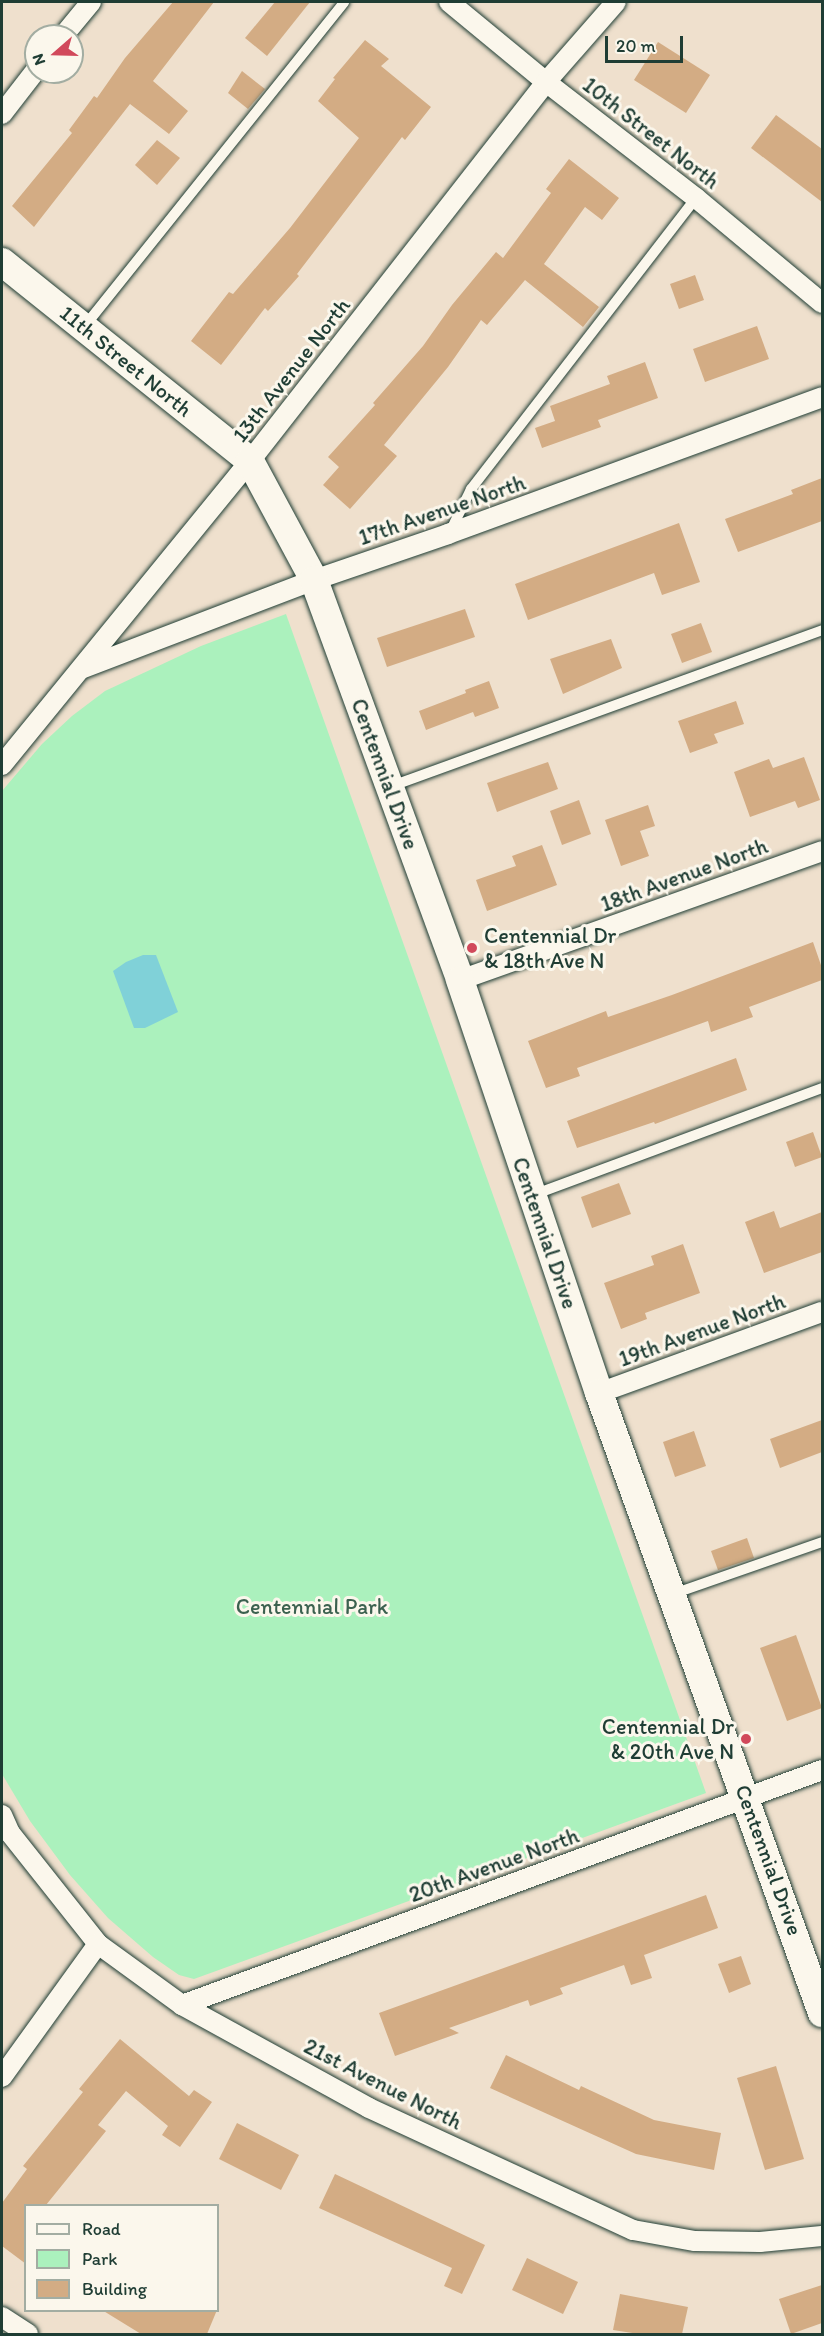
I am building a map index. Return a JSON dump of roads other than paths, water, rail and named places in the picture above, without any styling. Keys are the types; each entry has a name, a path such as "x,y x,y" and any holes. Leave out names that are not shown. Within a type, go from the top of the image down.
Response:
{"street":[{"path":"73,24 91,2"},
{"name":"10th Street North","path":"449,2 546,82 696,198 822,303"},
{"name":"13th Avenue North","path":"2,765 250,461 546,82 615,2"},
{"path":"2,114 25,84"},
{"name":"11th Street North","path":"2,262 250,461"},
{"name":"17th Avenue North","path":"79,670 314,580 448,534 822,398"},
{"name":"Centennial Drive","path":"250,461 314,580 460,980 599,1392 822,2007"},
{"name":"18th Avenue North","path":"460,980 822,851"},
{"name":"19th Avenue North","path":"599,1392 822,1312"},
{"name":"20th Avenue North","path":"182,2005 822,1770"},
{"name":"21st Avenue North","path":"2,1815 10,1833 98,1944 182,2005 369,2108 633,2230 695,2241 760,2242 822,2236"},
{"path":"2,2077 98,1944"},
{"path":"2,2317 28,2334"}],"lane":[{"path":"84,328 344,2"},
{"path":"448,534 471,489 696,198"},
{"path":"389,787 822,630"},
{"path":"532,1195 822,1088"},
{"path":"673,1595 822,1542"}],"water":[{"path":"143,955 156,955 178,1012 145,1028 134,1028 113,971 126,962"}],"place":[{"name":"Centennial Dr & 18th Ave N","path":"472,948"},
{"name":"Centennial Dr & 20th Ave N","path":"746,1739"}],"park label":[{"name":"Centennial Park","path":"312,1607"}]}
